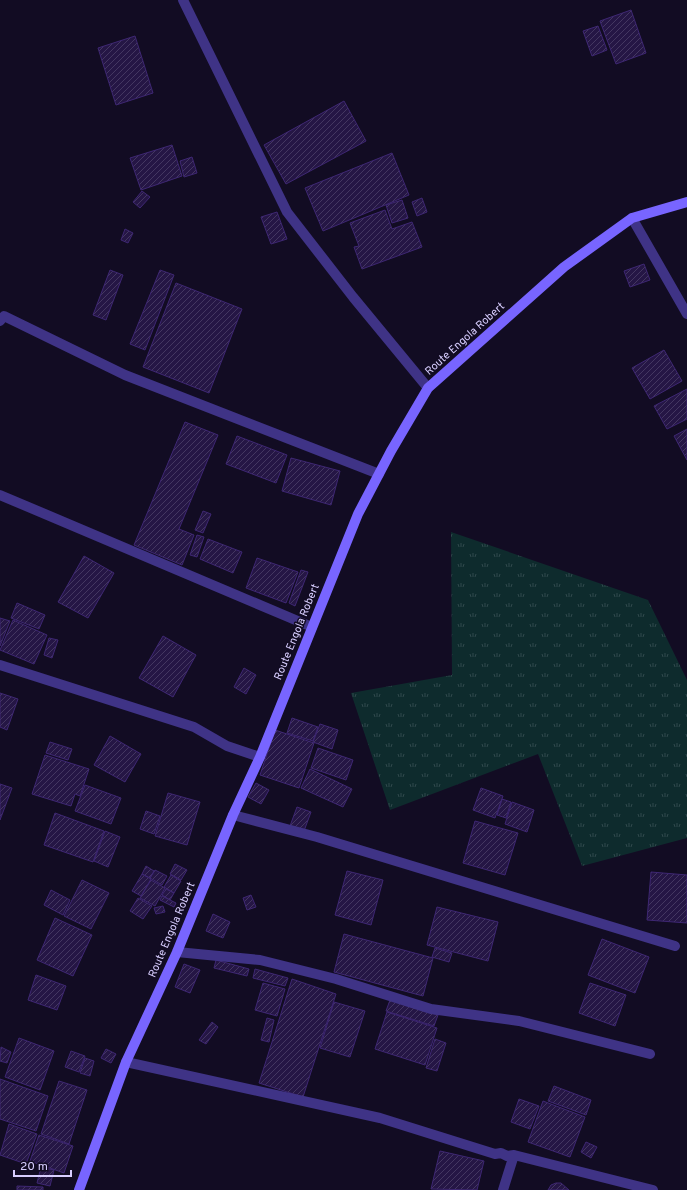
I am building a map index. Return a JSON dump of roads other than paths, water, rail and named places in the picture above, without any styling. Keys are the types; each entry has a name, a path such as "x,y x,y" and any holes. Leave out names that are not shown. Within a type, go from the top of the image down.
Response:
{"street":[{"path":"183,0 287,212 353,297 428,388"},
{"name":"Route Engola Robert","path":"79,1190 126,1062 177,952 233,815 260,757 358,514 428,388 564,267 632,218 687,202"},
{"path":"632,218 687,314"},
{"path":"0,321 4,316 125,376 379,474"},
{"path":"0,495 312,627"},
{"path":"0,665 194,727 227,746 260,757"},
{"path":"233,815 317,837 675,946"},
{"path":"177,952 260,960 336,979 431,1009 520,1021 650,1054"},
{"path":"126,1062 380,1118 495,1154 502,1153 507,1156 514,1155 653,1190"},
{"path":"503,1190 514,1155"}]}
